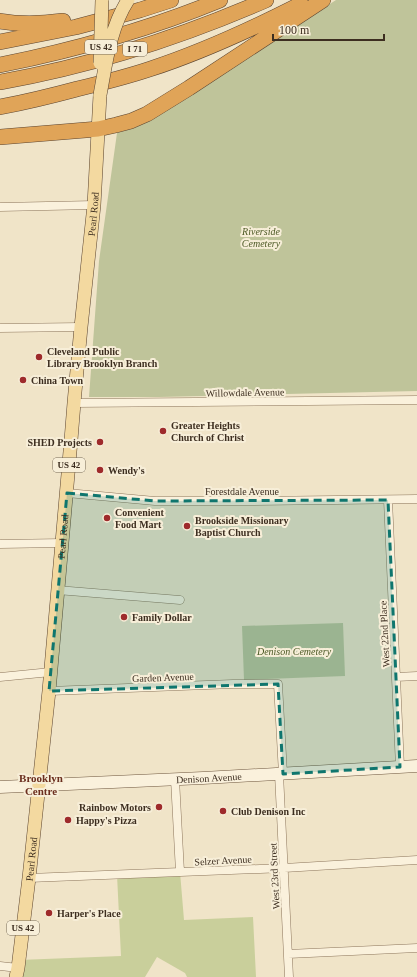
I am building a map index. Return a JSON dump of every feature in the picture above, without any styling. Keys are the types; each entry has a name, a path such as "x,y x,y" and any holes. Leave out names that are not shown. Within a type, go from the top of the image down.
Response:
{"highway":[{"path":"0,21 24,24 55,22 118,12 160,0"},
{"path":"0,42 76,27 140,10 170,0"},
{"name":"I 71","path":"0,65 66,50 134,30 176,17 220,0"},
{"name":"I 71","path":"0,82 79,65 137,48 197,28 266,0"},
{"path":"0,107 117,79 156,67 228,39 275,18 308,0"},
{"path":"0,137 98,129 131,121 147,114 189,88 323,0"}],"main road":[{"name":"US 42","path":"99,101 102,0"},
{"path":"99,101 115,29 119,16 128,0"},
{"name":"Pearl Road","path":"17,972 29,878 51,672 74,403 94,205 99,101"},
{"name":"Denison Avenue","path":"0,787 417,766"}],"street":[{"path":"0,207 94,205"},
{"path":"0,328 81,327"},
{"name":"Willowdale Avenue","path":"74,403 417,400"},
{"name":"Forestdale Avenue","path":"67,493 155,501 417,499"},
{"name":"West 22nd Place","path":"388,500 400,767"},
{"path":"0,544 62,543"},
{"path":"57,590 180,600"},
{"path":"0,677 51,672"},
{"path":"396,677 417,676"},
{"name":"Garden Avenue","path":"49,691 233,684 278,684"},
{"name":"West 23rd Street","path":"278,684 289,977"},
{"path":"176,779 180,872"},
{"name":"Selzer Avenue","path":"29,878 284,868 417,860"},
{"path":"288,954 417,948"},
{"path":"0,968 17,972"}],"highlighted area":[{"path":"67,493 155,501 388,500 400,767 283,774 278,684 49,691"}],"green space":[{"name":"Riverside Cemetery","path":"336,0 417,0 417,391 159,397 89,397 99,261 117,133 145,120"},
{"name":"Denison Cemetery","path":"343,623 345,676 244,680 242,626"},
{"path":"180,872 184,920 253,917 256,977 187,977 185,973 157,957 145,977 16,977 19,960 121,956 117,875"}],"place":[{"name":"Cleveland Public Library Brooklyn Branch","path":"39,357"},
{"name":"China Town","path":"23,380"},
{"name":"Greater Heights Church of Christ","path":"163,431"},
{"name":"SHED Projects","path":"100,442"},
{"name":"Wendy's","path":"100,470"},
{"name":"Convenient Food Mart","path":"107,518"},
{"name":"Brookside Missionary Baptist Church","path":"187,526"},
{"name":"Family Dollar","path":"124,617"},
{"name":"Rainbow Motors","path":"159,807"},
{"name":"Club Denison Inc","path":"223,811"},
{"name":"Happy's Pizza","path":"68,820"},
{"name":"Harper's Place","path":"49,913"}],"district":[{"name":"Brooklyn Centre","path":"41,784"}]}
